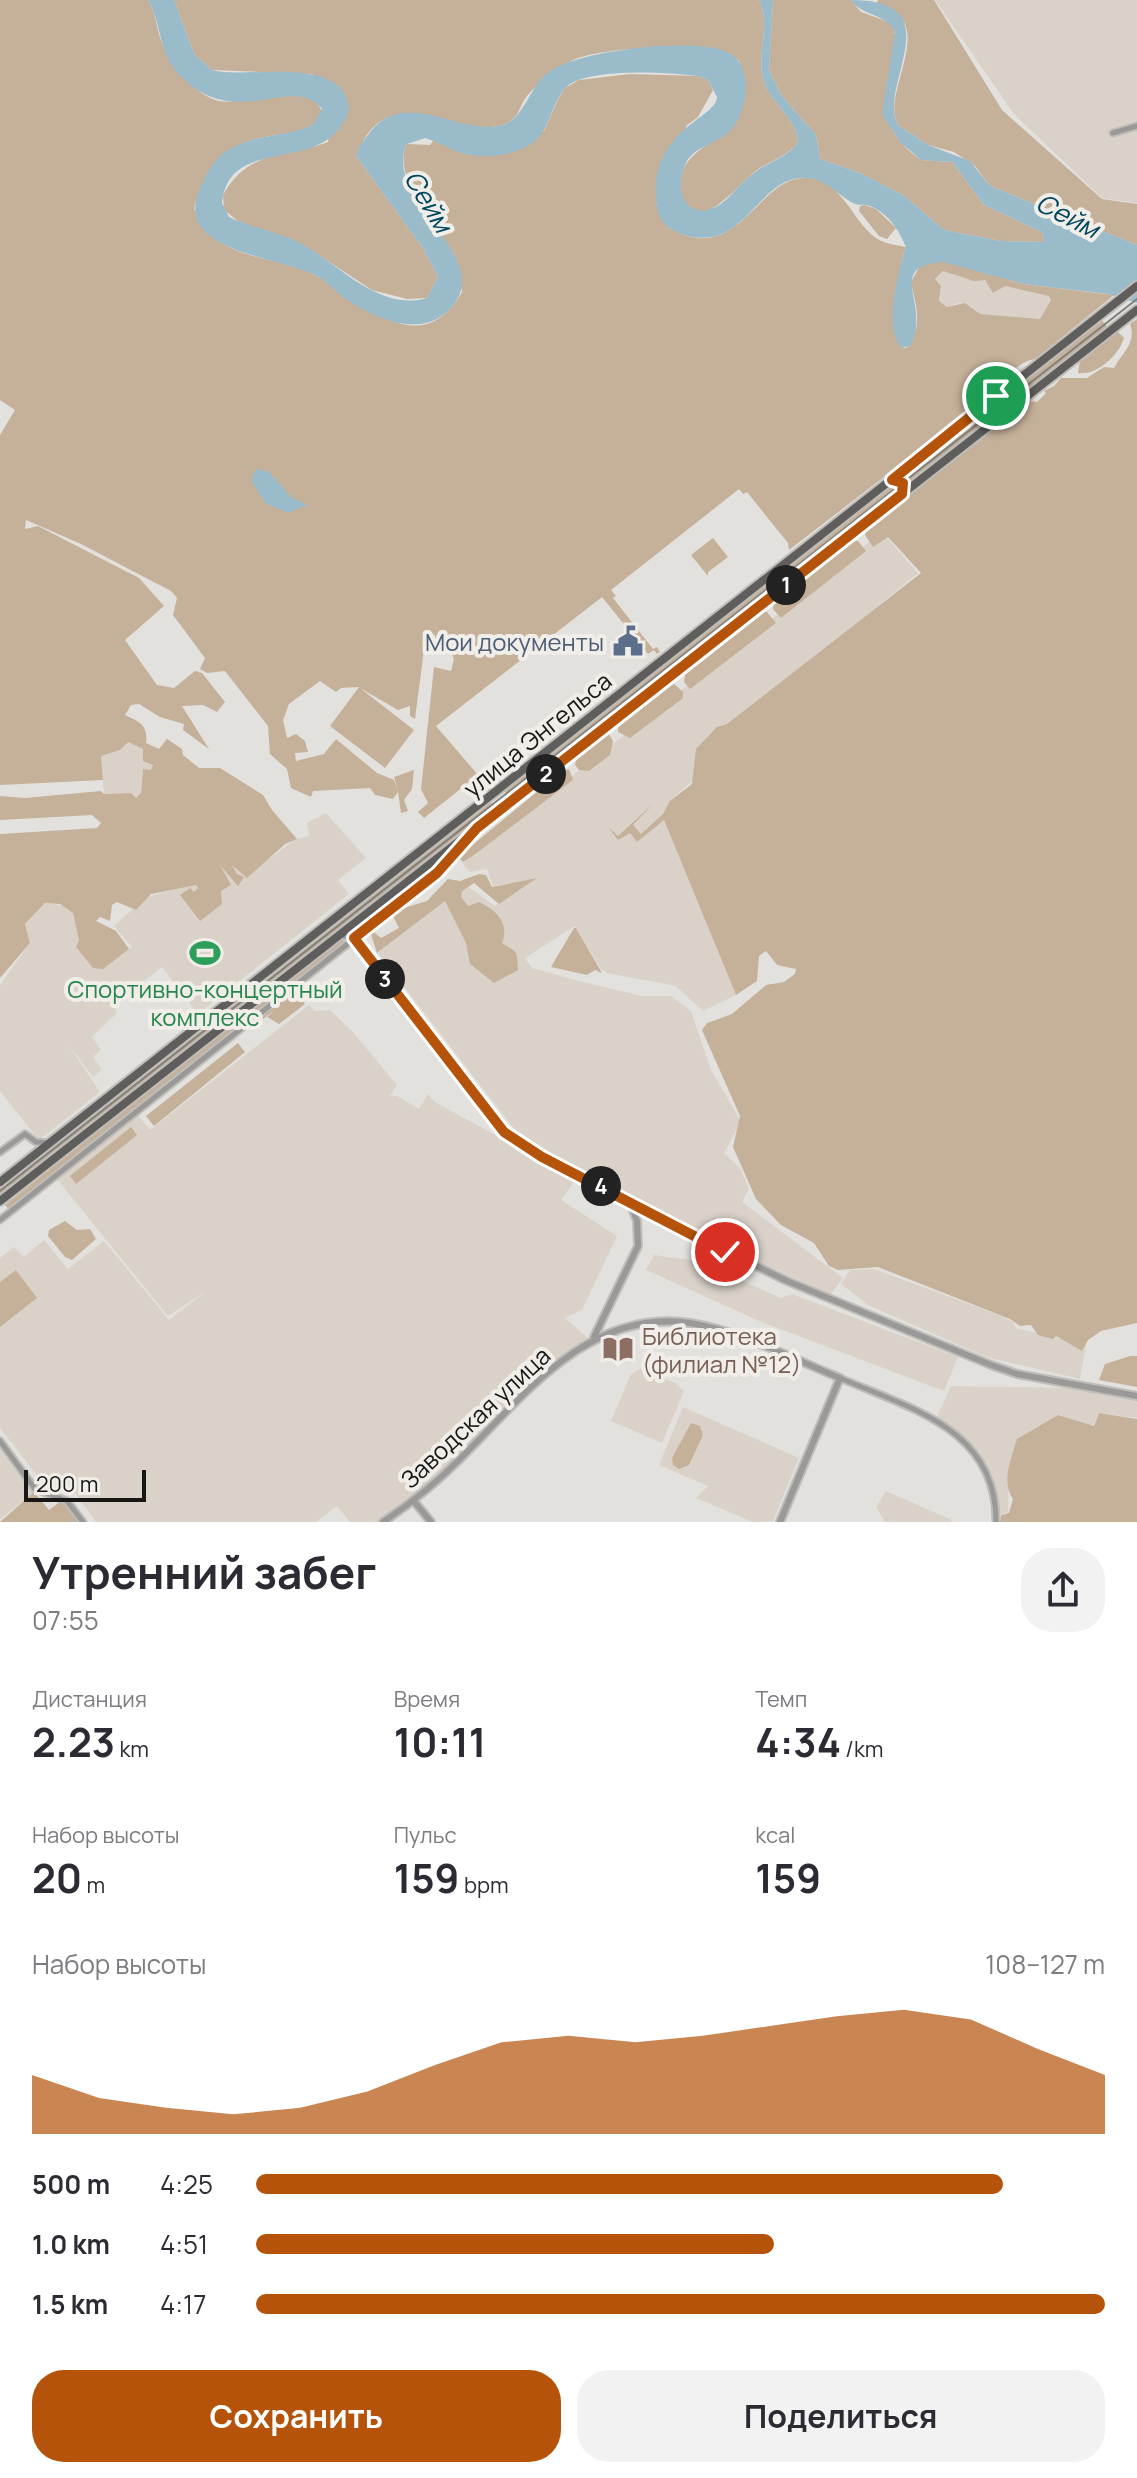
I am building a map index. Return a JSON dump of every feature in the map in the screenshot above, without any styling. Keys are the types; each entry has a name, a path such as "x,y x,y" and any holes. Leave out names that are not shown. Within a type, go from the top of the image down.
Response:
{"main road":[{"name":"улица Энгельса","path":"0,1182 1137,286"},
{"name":"улица Энгельса","path":"0,1201 1137,310"},
{"path":"892,480 903,483 902,494"},
{"path":"507,784 501,792 502,797 510,800 518,796"},
{"path":"481,804 491,799 497,802 498,810 491,817"},
{"path":"258,979 267,991"}],"street":[{"path":"1113,133 1137,126"},
{"path":"0,1220 437,873 477,828"},
{"path":"340,934 354,938 497,1125 542,1157 662,1222 787,1281 991,1365 1031,1377 1137,1396"},
{"path":"25,1134 36,1142 49,1143"},
{"path":"0,1152 25,1134"},
{"path":"25,1134 32,1143 33,1156"},
{"path":"612,1331 606,1330 603,1323 638,1246 637,1221 630,1203"},
{"name":"Заводская улица","path":"383,1522 393,1519 459,1460 533,1384 593,1340 644,1322 691,1323 840,1378 927,1417 970,1445 982,1461 993,1487 996,1522"},
{"name":"Заводская улица","path":"593,1340 603,1323"},
{"path":"780,1522 840,1378"},
{"path":"0,1441 35,1489 67,1501 83,1522"},
{"path":"413,1500 431,1522"}],"shaded area":[{"path":"0,0 148,0 168,55 187,80 210,98 230,102 291,95 315,102 322,112 313,125 249,141 238,147 202,188 194,209 213,235 227,246 315,275 390,320 409,325 428,324 446,313 462,292 456,259 410,187 404,157 407,144 430,145 434,140 469,155 509,152 544,131 565,88 579,80 630,74 698,76 708,80 713,90 698,117 687,125 656,203 669,228 693,237 712,237 729,230 786,183 802,178 826,184 836,191 876,238 906,247 897,297 902,348 906,348 912,340 917,325 911,282 921,264 943,261 1024,284 1114,295 1035,359 1015,369 1001,387 789,550 788,543 747,492 743,494 739,489 611,590 616,596 613,598 653,649 657,647 660,652 657,654 654,650 648,654 602,597 436,726 478,775 424,818 418,812 428,803 421,789 434,667 451,671 454,659 449,647 435,641 435,635 426,634 415,719 410,716 410,706 398,710 360,688 414,730 385,768 330,726 359,687 341,688 336,692 320,681 289,704 283,720 287,738 296,734 305,741 308,752 295,753 296,761 324,754 336,739 377,773 394,780 398,791 394,777 414,770 412,789 404,800 408,811 401,813 398,792 393,799 375,795 370,788 313,791 311,797 291,788 287,769 270,754 268,726 225,671 207,673 200,669 205,658 173,615 177,598 171,591 81,544 26,520 25,529 38,526 139,578 164,606 125,640 157,685 174,688 195,671 202,673 225,702 217,712 203,705 182,706 209,749 183,730 184,724 160,717 139,704 131,705 125,715 142,725 146,743 159,749 167,739 182,749 183,755 199,768 220,768 263,795 297,839 285,844 247,878 232,865 237,874 244,877 238,886 220,865 231,885 221,891 222,904 200,921 180,895 190,888 194,892 198,888 196,885 151,894 136,910 117,902 112,905 110,921 100,917 96,921 116,931 129,949 103,969 93,968 76,947 79,940 73,913 60,904 45,903 25,924 30,943 0,978 0,834 97,828 101,823 92,815 0,820 0,796 25,798 101,791 104,794 131,793 136,798 141,793 143,769 151,770 153,765 143,761 143,749 128,742 120,750 101,756 103,780 0,785 0,435 15,410 0,400","holes":["943,271 974,281 985,280 993,293 1005,286 1049,296 1051,300 1040,319 980,314 965,303 947,307 939,301 941,286 935,279"]},
{"path":"174,0 759,0 764,19 761,61 764,82 794,127 798,142 789,152 752,174 714,208 694,211 685,203 679,187 683,170 692,157 737,119 742,106 743,87 740,63 730,55 687,48 603,52 570,62 536,86 516,116 505,124 484,128 403,114 385,118 370,131 356,156 423,248 438,277 427,298 407,299 372,290 311,250 238,221 224,210 223,195 233,180 256,162 328,142 335,87 312,74 212,70 194,54"},
{"path":"773,0 851,0 861,12 889,22 895,34 895,48 886,102 889,121 900,141 921,160 952,162 984,205 1042,232 1044,242 1001,241 944,230 903,195 860,173 820,159 816,135 781,95 769,70"},
{"path":"878,0 934,0 1002,110 1102,199 1137,204 1137,245 990,186 975,166 954,152 928,145 898,125 895,100 906,54 906,26 899,16 877,3"},
{"path":"935,0 1137,0 1137,203 1102,198 1014,114"},
{"path":"860,206 876,209 896,228 887,239 879,236 859,211"},
{"path":"943,271 1050,296 1051,300 1040,319 979,314 970,306 959,303 947,307 939,301 941,286 935,279"},
{"path":"1101,319 1108,328 906,484 901,477"},
{"path":"1137,319 1137,1323 1101,1331 1088,1340 1082,1351 1056,1336 1053,1339 1038,1335 1031,1325 1020,1326 1010,1319 878,1267 838,1270 829,1266 814,1243 781,1225 756,1199 733,1147 740,1116 702,1030 707,1023 732,1014 766,985 784,982 795,974 796,969 777,965 766,951 759,956 757,981 736,995 664,820 637,842 630,833 618,840 608,827 618,836 653,804 633,825 641,834 663,814 670,801 692,784 696,749 717,727 727,724 921,573 888,537 873,547 865,535 867,526 1030,401 1037,402 1046,393 1044,391 1061,378 1087,378 1104,367 1114,368 1132,337 1130,324"},
{"path":"1117,331 1124,338 1112,357 1100,368 1078,373 1080,360"},
{"path":"895,484 900,485 900,489 562,757 505,797 505,791 555,749"},
{"path":"882,532 918,573 695,756 697,777 673,798 672,811 664,819 736,995 703,1011 676,986 607,973 601,969 575,926 525,958 532,968 579,981 642,996 671,996 691,1011 711,1070 739,1118 740,1123 724,1153 740,1168 749,1189 742,1202 843,1278 830,1295 670,1220 519,1135 378,953 463,883 495,906 535,879 493,886 487,869 470,872 462,863"},
{"path":"713,538 728,557 708,572 708,576 691,555"},
{"path":"851,541 858,541 866,551 781,618 773,609 774,601"},
{"path":"760,612 767,612 776,623 690,689 684,682 686,669"},
{"path":"674,684 683,692 683,698 630,738 618,732 618,725 664,687"},
{"path":"608,733 613,741 610,755 589,771 579,770 575,765 577,755"},
{"path":"128,741 145,748 153,763 152,770 143,769 141,793 136,798 131,793 104,794 101,755"},
{"path":"569,769 573,780 474,855 463,862 458,857 561,772"},
{"path":"490,803 494,804 494,808 267,985 266,980"},
{"path":"326,813 366,858 338,880 349,894 198,1014 162,967 113,1005 117,1013 92,1037 101,1050 93,1057 102,1070 93,1077 68,1044 100,1092 39,1140 0,1091 0,985 30,943 25,924 45,903 66,906 74,913 79,940 93,968 132,947 114,926 145,898 171,890 238,854 255,869 296,839 309,836 307,823"},
{"path":"479,874 486,875 492,887 537,878 499,904 474,883 462,891 461,897 468,906 479,902 500,918 504,929 502,943 515,952 518,970 494,983 470,964 466,943 445,901 377,953 369,928 381,938 399,928 391,912 427,901 448,879 460,881"},
{"path":"574,928 602,973 595,970 587,975 551,967"},
{"path":"341,939 346,942 10,1211 5,1205"},
{"path":"293,988 296,992 290,998 297,993 305,1004 279,1024 267,1017 275,1010 263,1019 259,1015"},
{"path":"254,990 258,994 0,1199 0,1184"},
{"path":"309,1005 315,1011 330,1010 353,1032 397,1085 390,1096 397,1096 419,1109 428,1094 435,1102 576,1179 561,1200 617,1236 582,1310 565,1318 589,1339 535,1377 424,1488 378,1522 350,1522 337,1506 316,1522 96,1522 67,1482 54,1479 44,1484 0,1428 0,1258 14,1247 24,1257 44,1240 68,1269 104,1241 169,1320 206,1291 168,1316 48,1168 129,1105 150,1130"},
{"path":"238,1043 245,1052 154,1126 146,1116"},
{"path":"131,1127 137,1135 76,1184 70,1176"},
{"path":"65,1221 77,1230 90,1229 96,1239 72,1260 65,1257 48,1236 49,1230"},
{"path":"654,1255 697,1261 781,1298 792,1294 958,1357 944,1391 764,1323 646,1270"},
{"path":"874,1269 999,1315 1013,1322 1016,1328 1086,1345 1080,1379 986,1357 868,1305 841,1284 850,1270"},
{"path":"16,1270 37,1298 0,1327 0,1282"},
{"path":"1137,1356 1137,1387 1099,1380 1105,1364"},
{"path":"641,1368 675,1383 684,1391 662,1443 611,1421 631,1374"},
{"path":"951,1386 1079,1388 1137,1400 1137,1418 1099,1413 1093,1426 1059,1415 1009,1467 1008,1512 1000,1514 993,1476 979,1451 936,1419"},
{"path":"683,1407 799,1458 773,1521 753,1522 696,1498 708,1486 659,1465"},
{"path":"1099,1413 1137,1419 1137,1522 1000,1522 1001,1515 1009,1513 1013,1499 1007,1478 1017,1439 1058,1415 1094,1426"},
{"path":"691,1423 700,1426 703,1435 689,1465 679,1469 673,1465 672,1458"},
{"path":"0,1450 33,1493 0,1519"},
{"path":"886,1491 952,1522 885,1522 876,1507"},
{"path":"34,1492 49,1510 61,1501 81,1522 0,1522"}],"water":[{"path":"148,0 174,0 194,54 212,70 313,74 331,81 343,92 349,110 338,131 321,144 259,160 242,168 229,181 222,203 229,217 294,240 357,282 391,298 409,301 427,298 438,277 423,248 356,156 371,131 385,119 400,113 417,113 469,125 503,125 516,116 545,75 580,59 634,48 662,46 711,48 727,52 736,58 745,78 741,113 729,132 690,157 681,188 683,198 696,210 716,207 750,176 789,152 798,142 794,127 764,82 761,61 764,19 759,0 773,0 769,70 781,95 816,135 820,159 860,173 903,195 944,230 1001,241 1044,242 1042,232 984,205 952,162 921,160 900,142 882,114 895,32 886,21 862,10 851,0 882,4 899,14 906,30 894,109 898,125 928,145 970,161 990,186 1137,245 1137,303 1108,294 1024,284 943,262 926,265 916,271 912,279 916,330 911,345 902,348 896,339 893,313 896,284 906,247 892,223 876,209 853,203 815,179 799,178 771,192 733,227 718,235 700,238 679,233 665,225 656,200 657,176 663,157 684,130 714,105 717,97 708,80 698,76 632,72 597,75 570,84 540,135 532,143 511,153 476,156 425,138 407,144 403,163 408,183 448,244 458,264 462,283 456,301 445,314 432,321 417,324 386,319 343,297 315,275 234,249 201,227 195,211 199,191 217,159 239,145 313,125 322,109 309,99 294,96 239,102 218,99 196,89 170,62"},
{"path":"256,469 268,471 291,497 307,505 288,513 265,503 251,480"}],"tram line":[{"path":"0,1191 1137,299"}],"place":[{"name":"Мои документы","path":"628,641"},
{"name":"Спортивно-концертный комплекс","path":"205,953"},
{"name":"Библиотека (филиал №12)","path":"618,1349"}],"route":[{"path":"725,1252 662,1222 621,1196 542,1157 504,1132 354,938 437,873 458,853 477,828 902,494 903,483 892,480 996,396"}],"water label":[{"name":"Сейм","path":"429,201"},
{"name":"Сейм","path":"1068,215"}]}
